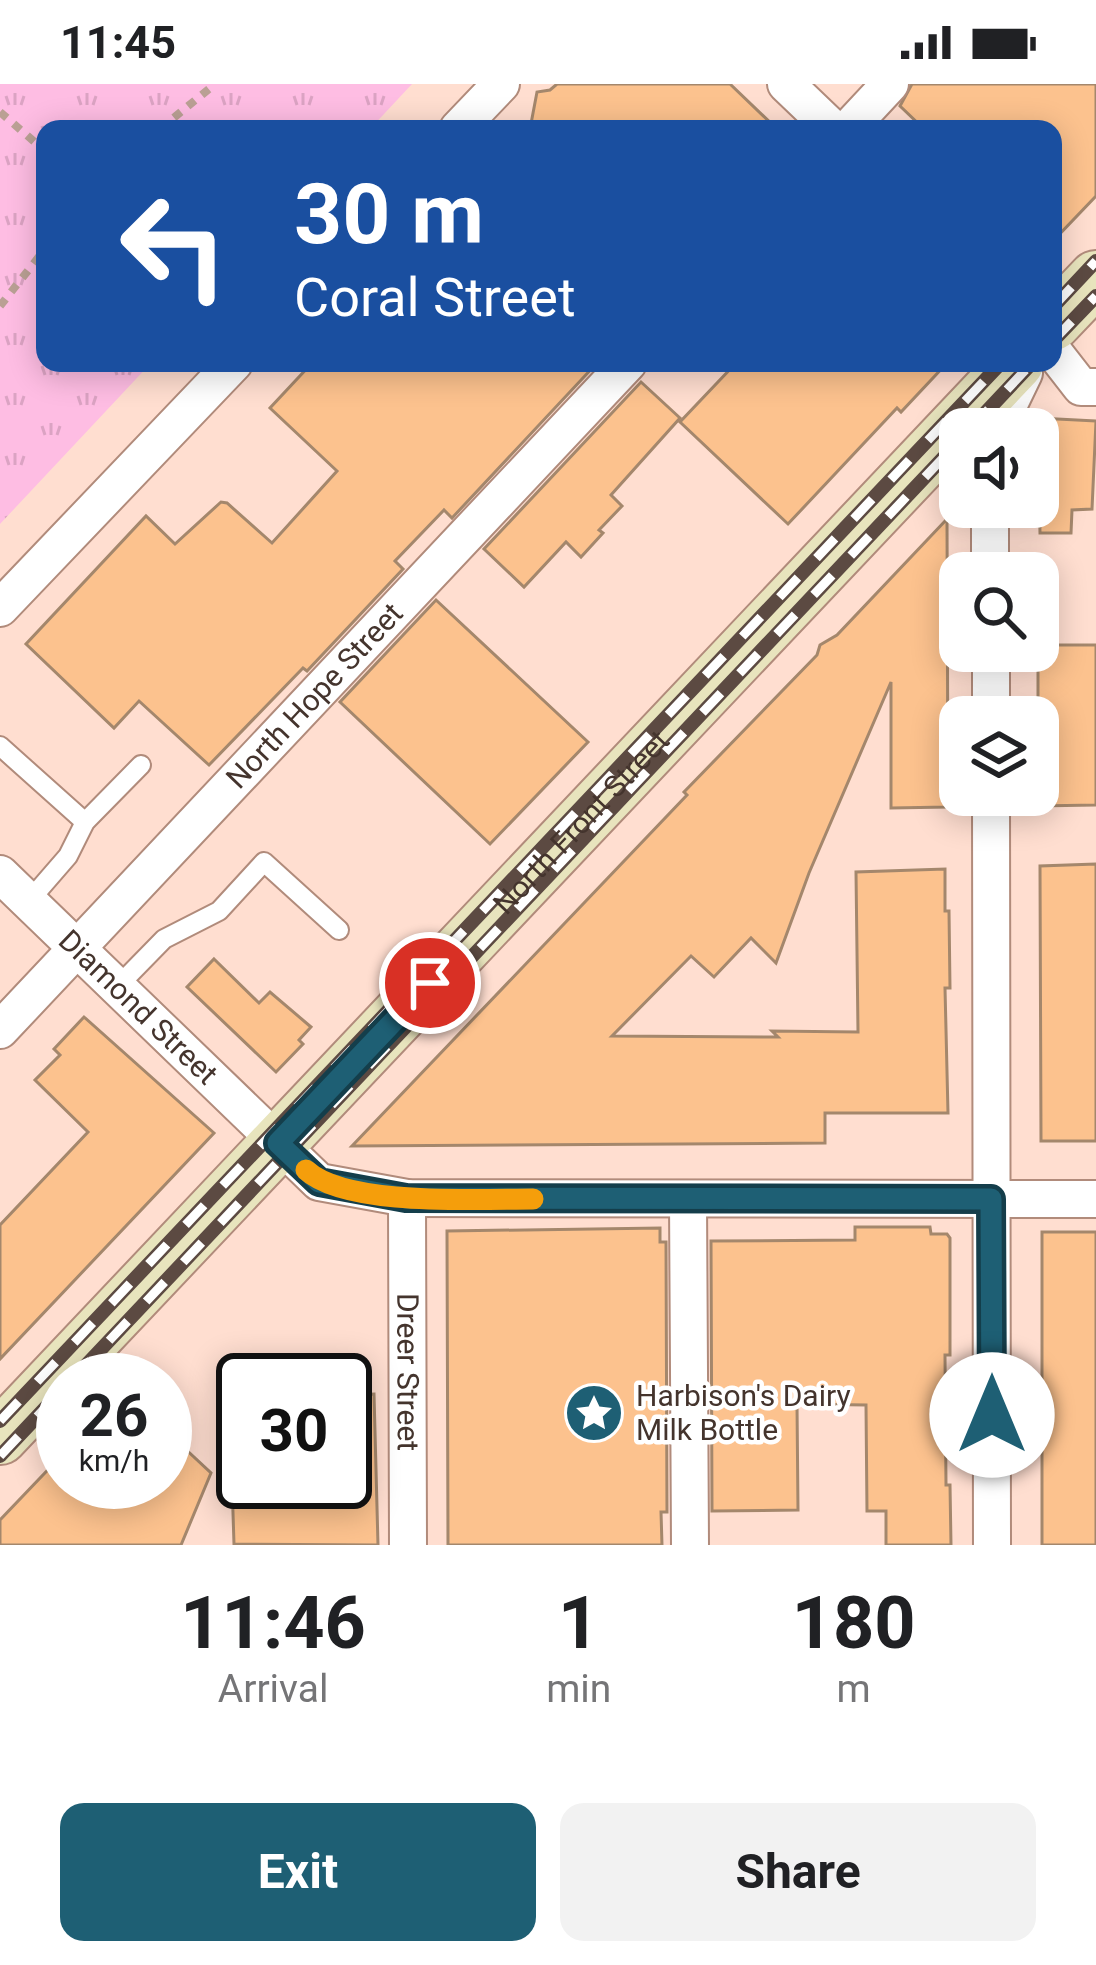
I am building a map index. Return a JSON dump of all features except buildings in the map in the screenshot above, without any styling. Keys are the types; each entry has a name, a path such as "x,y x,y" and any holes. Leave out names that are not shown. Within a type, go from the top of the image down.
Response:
{"street":[{"path":"467,120 501,84"},
{"path":"786,84 824,120"},
{"path":"856,120 890,84"},
{"path":"1062,314 1096,278"},
{"path":"1062,363 1081,387 1096,387"},
{"path":"0,608 226,372"},
{"name":"North Hope Street","path":"0,1030 620,372"},
{"name":"North Front Street","path":"0,1438 1007,372"},
{"path":"1008,408 1024,372"},
{"path":"991,816 992,1545"},
{"name":"Diamond Street","path":"0,874 319,1182 406,1198 1096,1198"},
{"name":"Dreer Street","path":"406,1198 409,1545"},
{"path":"688,1200 690,1545"}],"lane":[{"path":"0,746 85,822"},
{"path":"29,901 68,856 85,822 141,765"},
{"path":"119,986 164,939 219,911 264,862 339,930"}],"path":[{"path":"171,120 215,84"},
{"path":"0,112 36,143"},
{"path":"0,306 36,260"}],"green space":[{"path":"0,84 412,84 378,120 36,120 36,372 143,372 0,524"}],"railway":[{"path":"1062,297 1096,261"},
{"path":"1062,332 1096,296"},
{"path":"0,1421 992,372"},
{"path":"990,408 1024,372"},
{"path":"98,1353 939,462"},
{"path":"0,1456 36,1418"}],"slow traffic":[{"path":"306,1170 319,1182 406,1198 533,1199"}],"place":[{"name":"Harbison's Dairy Milk Bottle","path":"594,1413"}],"route":[{"path":"430,983 278,1143 319,1182 406,1198 991,1199 992,1415"}]}
